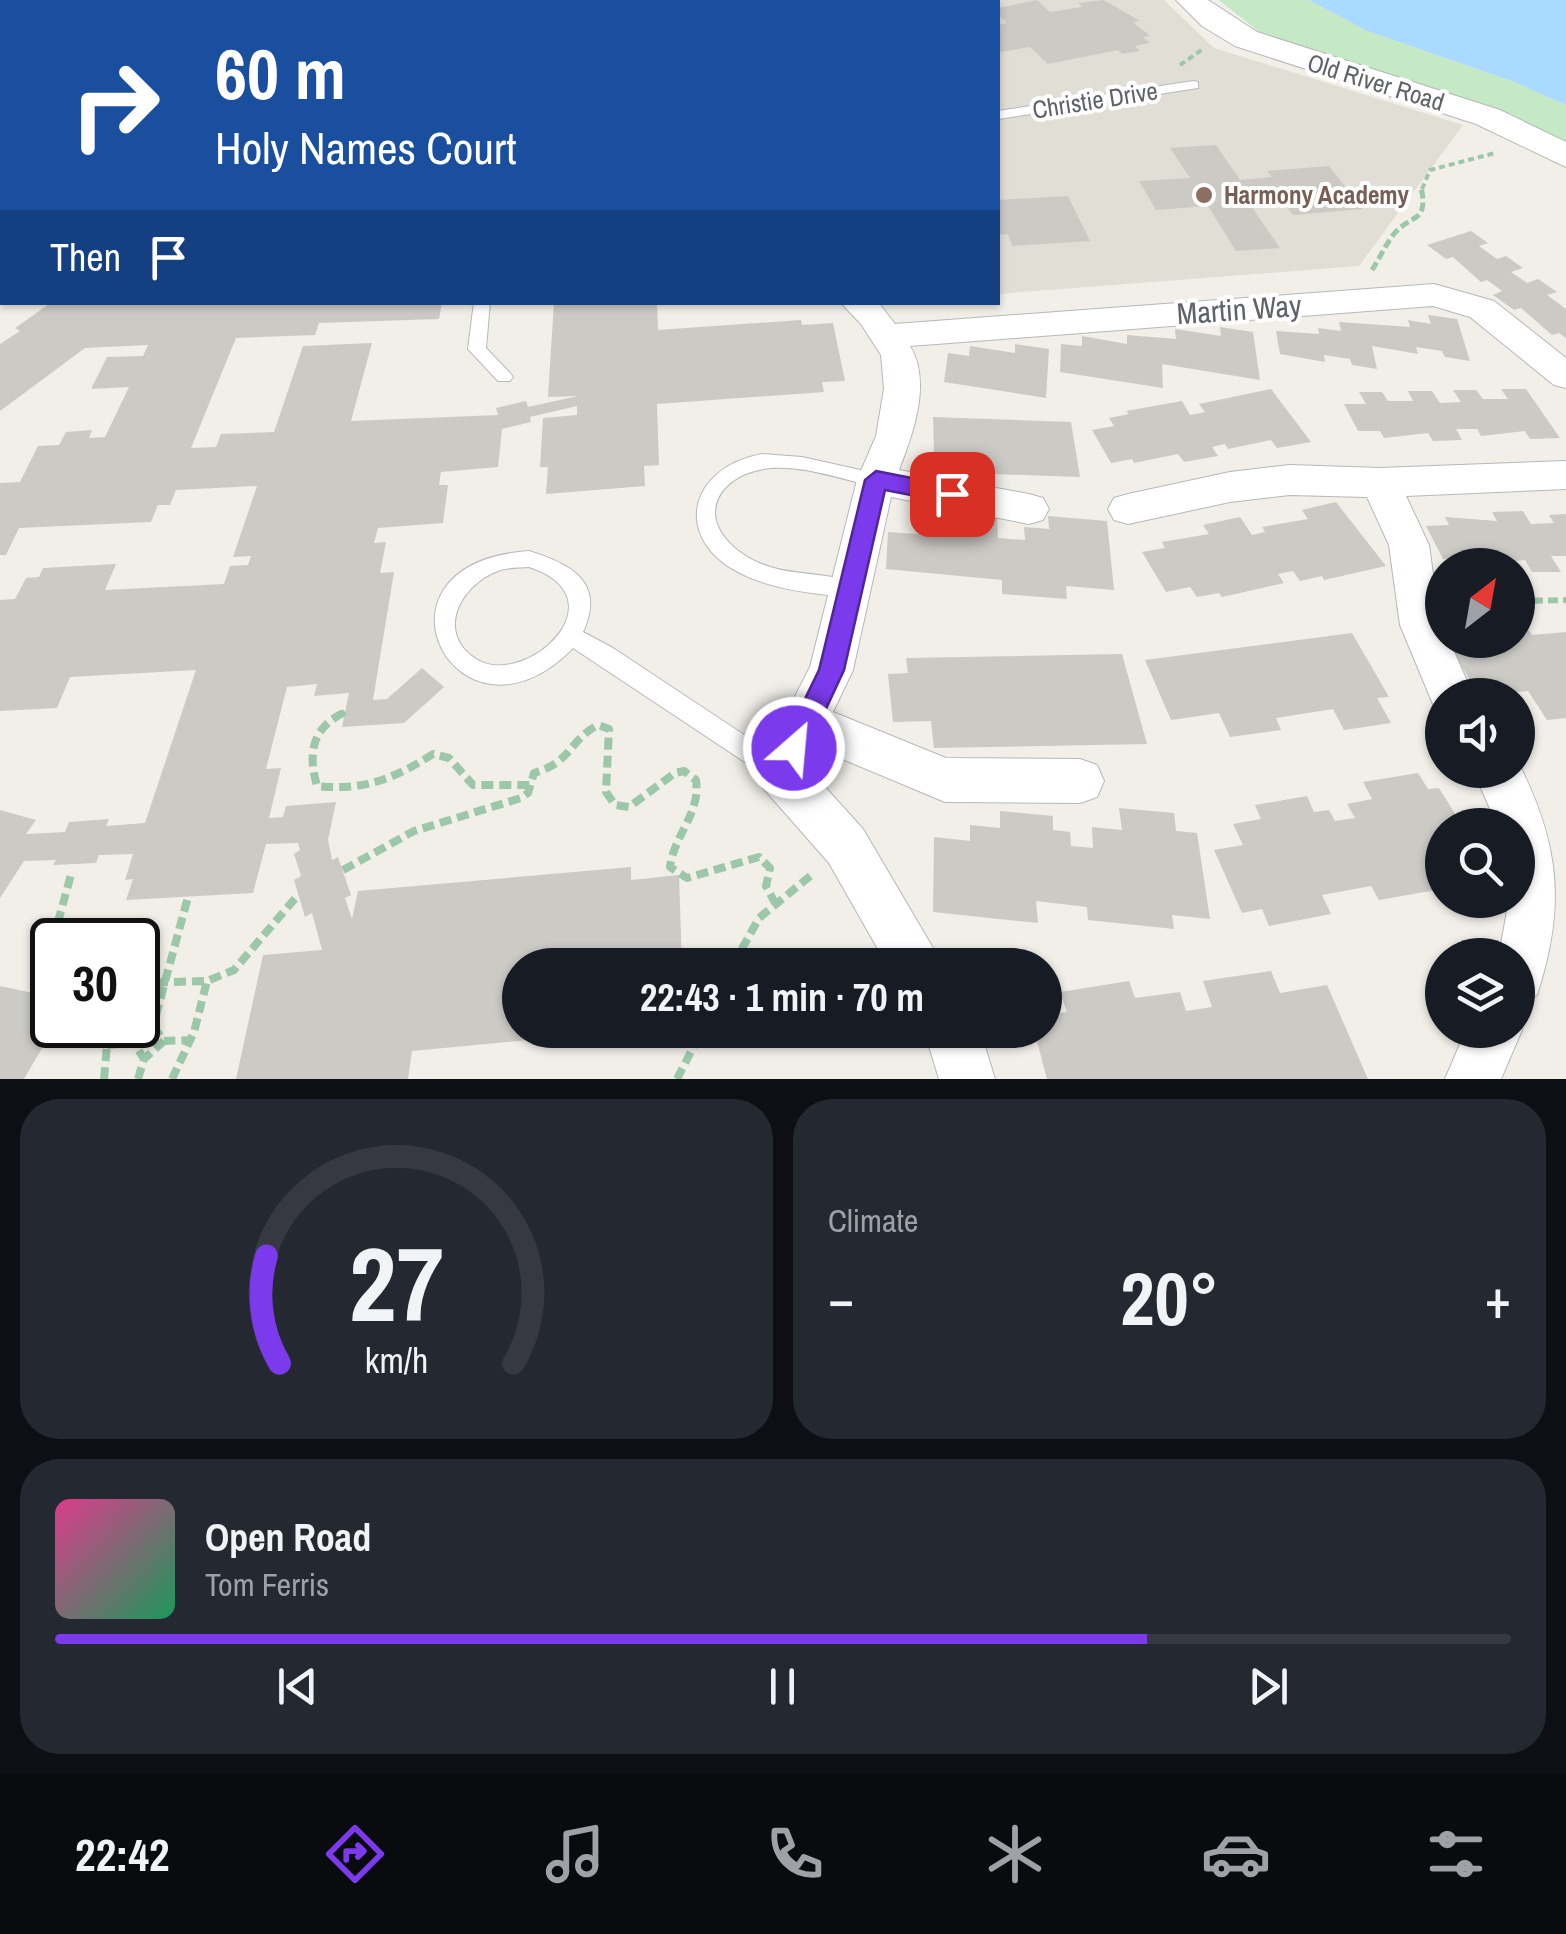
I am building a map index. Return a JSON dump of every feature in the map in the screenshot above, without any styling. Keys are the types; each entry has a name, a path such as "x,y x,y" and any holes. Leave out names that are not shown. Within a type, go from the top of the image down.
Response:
{"street":[{"name":"Old River Road","path":"1190,0 1236,34 1282,54 1488,117 1566,156"},
{"name":"Martin Way","path":"886,336 1434,295 1482,309 1514,330 1566,376"},
{"path":"860,305 873,316 898,354 902,389 894,436 876,480 831,670 808,723 780,772 846,846 906,948"},
{"path":"1128,509 1290,480 1380,483 1566,475"},
{"path":"876,480 1029,509"},
{"path":"1380,483 1409,545 1421,625 1444,678"},
{"path":"808,723 945,780 1080,781"},
{"path":"1506,788 1523,820 1536,872 1534,920 1529,938"},
{"path":"958,1048 968,1079"},
{"path":"1473,1079 1486,1048"}],"lane":[{"name":"Christie Drive","path":"1000,116 1194,85"},
{"path":"482,305 477,349 504,377"},
{"path":"851,589 783,580 728,556 704,520 707,499 717,483 762,460 876,480"},
{"path":"529,559 562,571 577,589 581,614 572,637 551,658 526,671 490,674 464,665 446,644 442,626 446,606 465,580 495,564 529,559"},
{"path":"572,637 780,772"}],"path":[{"path":"1194,85 1176,69 1209,45 1236,34"},
{"path":"1405,225 1420,216 1425,203 1421,187 1430,170 1505,150"},
{"path":"1535,601 1566,600"},
{"path":"345,712 320,726 310,747 309,764 317,786 340,789 386,784 433,754 449,758 473,785 532,785"},
{"path":"342,870 414,831 521,798 532,785 534,773 565,762 591,727 604,726 610,734 606,792 615,806 628,808 675,773 684,771 696,780 696,805 675,846 670,867 688,878 758,858 770,868 766,886 775,903"},
{"path":"742,948 775,903 846,846"},
{"path":"60,918 72,871"},
{"path":"160,983 207,981 234,970 298,895"},
{"path":"160,1001 188,897"},
{"path":"172,1079 192,1040 204,1006 207,981"},
{"path":"160,1036 164,1041"},
{"path":"138,1079 144,1060 164,1041 192,1040"},
{"path":"104,1079 107,1048"},
{"path":"136,1048 144,1060"},
{"path":"677,1079 693,1048"}],"shaded area":[{"name":"Harmony Academy","path":"1000,0 1164,0 1214,48 1463,125 1359,266 1000,294"}],"green space":[{"path":"1219,0 1309,0 1365,30 1514,82 1566,105 1566,148 1263,35"}],"water":[{"path":"1309,0 1566,0 1566,105 1514,82 1365,30"}],"building":[{"path":"1037,0 1050,12 1104,0 1140,21 1133,22 1150,36 1143,37 1150,43 1135,46 1140,51 1122,54 1118,50 1048,64 1030,47 1000,52 1000,25 1007,23 1000,16 1000,8"},
{"path":"1216,145 1240,180 1272,177 1267,171 1329,166 1363,209 1293,215 1285,204 1251,206 1280,248 1236,251 1208,206 1156,210 1139,181 1190,178 1170,148"},
{"path":"1068,196 1090,241 1012,246 1008,234 1000,235 1000,200"},
{"path":"1471,231 1488,243 1479,246 1497,259 1506,256 1523,268 1511,272 1527,283 1538,279 1557,292 1547,295 1566,309 1566,338 1559,333 1552,335 1521,308 1514,310 1493,295 1502,291 1487,280 1481,282 1453,257 1446,259 1427,245"},
{"path":"48,305 441,305 439,319 319,323 315,335 236,338 191,448 216,447 221,434 274,432 303,346 372,343 351,421 498,415 496,408 526,401 528,407 578,396 548,397 554,305 657,305 658,330 801,320 802,325 833,323 845,381 822,382 824,392 657,404 659,465 644,466 645,486 546,494 548,467 540,467 543,418 577,415 577,406 530,417 531,422 502,429 498,467 441,472 439,485 448,485 443,523 378,528 374,543 386,542 380,573 394,572 373,700 387,699 422,668 444,687 404,723 342,727 349,693 314,696 317,684 287,687 266,769 281,768 269,818 283,817 286,806 336,802 328,840 332,860 338,857 351,895 345,898 352,919 358,891 631,867 631,880 679,875 681,948 502,948 502,1043 412,1051 408,1079 236,1079 263,955 322,950 312,913 305,917 294,880 301,876 294,854 300,850 298,843 266,844 253,893 126,900 133,879 125,880 133,854 99,855 96,863 53,865 56,860 24,861 0,898 0,810 36,820 26,834 65,832 69,822 109,819 106,826 145,823 196,670 70,677 57,708 0,711 0,600 15,599 26,578 39,577 43,568 116,564 105,590 224,584 230,566 248,565 251,556 233,557 257,486 176,490 170,505 158,505 151,522 19,528 6,555 0,555 0,483 20,482 38,446 59,445 66,432 92,430 89,438 105,437 129,387 91,389 107,357 143,356 148,345 85,348 0,411 0,344 20,331 15,328"},
{"path":"1428,315 1457,319 1470,361 1416,347 1418,354 1372,346 1377,369 1352,365 1350,359 1324,355 1325,362 1280,354 1276,331 1341,331 1339,322 1410,327 1408,320 1431,324"},
{"path":"1220,327 1253,332 1260,380 1162,364 1163,388 1060,372 1061,344 1082,346 1082,336 1127,344 1127,335 1176,339 1175,329 1221,336"},
{"path":"1015,344 1049,349 1046,398 944,382 948,353 969,356 970,346 1015,353"},
{"path":"1271,389 1311,442 1277,448 1271,440 1228,449 1225,444 1212,447 1218,456 1184,462 1178,454 1134,463 1132,459 1111,463 1092,430 1114,426 1109,418 1129,414 1126,411 1182,401 1190,415 1205,412 1199,404"},
{"path":"1501,389 1526,389 1560,438 1530,439 1525,431 1481,436 1477,429 1456,429 1462,440 1433,441 1428,433 1384,438 1380,431 1358,431 1344,404 1366,404 1359,392 1382,392 1388,401 1413,401 1408,391 1432,391 1440,403 1461,402 1453,390 1476,390 1483,399 1508,399"},
{"path":"933,417 1071,422 1080,477 962,473 960,453 934,452"},
{"path":"1336,502 1386,566 1324,580 1322,576 1300,581 1293,571 1278,574 1284,583 1222,597 1219,593 1197,597 1190,587 1166,592 1142,552 1165,548 1162,542 1209,534 1203,525 1240,517 1252,535 1265,532 1262,527 1308,519 1302,510"},
{"path":"1523,511 1531,524 1554,523 1549,515 1566,514 1566,556 1551,556 1561,572 1535,572 1535,548 1437,548 1426,526 1449,525 1445,517 1497,521 1492,512"},
{"path":"951,514 997,518 998,538 1025,540 1024,527 1049,529 1048,516 1107,521 1114,590 1066,586 1067,599 1002,594 1002,580 886,569 888,532 918,534 918,522 951,525"},
{"path":"1566,632 1566,718 1547,720 1535,702 1535,678 1469,678 1456,658 1535,658 1535,635"},
{"path":"1352,633 1389,697 1377,698 1391,723 1344,730 1333,709 1276,718 1281,730 1230,737 1219,713 1171,720 1145,660"},
{"path":"1122,654 1147,744 934,748 931,721 893,722 888,674 908,673 906,658"},
{"path":"1418,773 1425,788 1439,788 1451,808 1425,808 1425,892 1379,900 1371,886 1322,895 1331,914 1269,926 1262,909 1242,913 1214,850 1243,845 1233,824 1261,819 1255,805 1307,796 1314,812 1329,810 1335,821 1355,818 1347,804 1372,799 1363,782"},
{"path":"1119,808 1174,813 1176,831 1197,833 1210,919 1172,915 1174,929 1088,920 1087,907 1036,901 1038,923 933,912 934,837 970,841 970,825 1000,828 1000,811 1053,816 1053,830 1070,832 1071,846 1093,848 1092,827 1122,830"},
{"path":"1271,971 1280,993 1327,985 1368,1079 1047,1079 1039,1048 1062,1048 1062,1013 1067,1012 1062,992 1129,981 1135,998 1180,992 1186,1011 1212,1007 1203,981"},
{"path":"0,986 30,992 30,1048 42,1048 24,1079 0,1079"}],"place":[{"name":"Harmony Academy","path":"1204,195"}],"route":[{"path":"794,748 831,670 876,480 952,494"}]}
